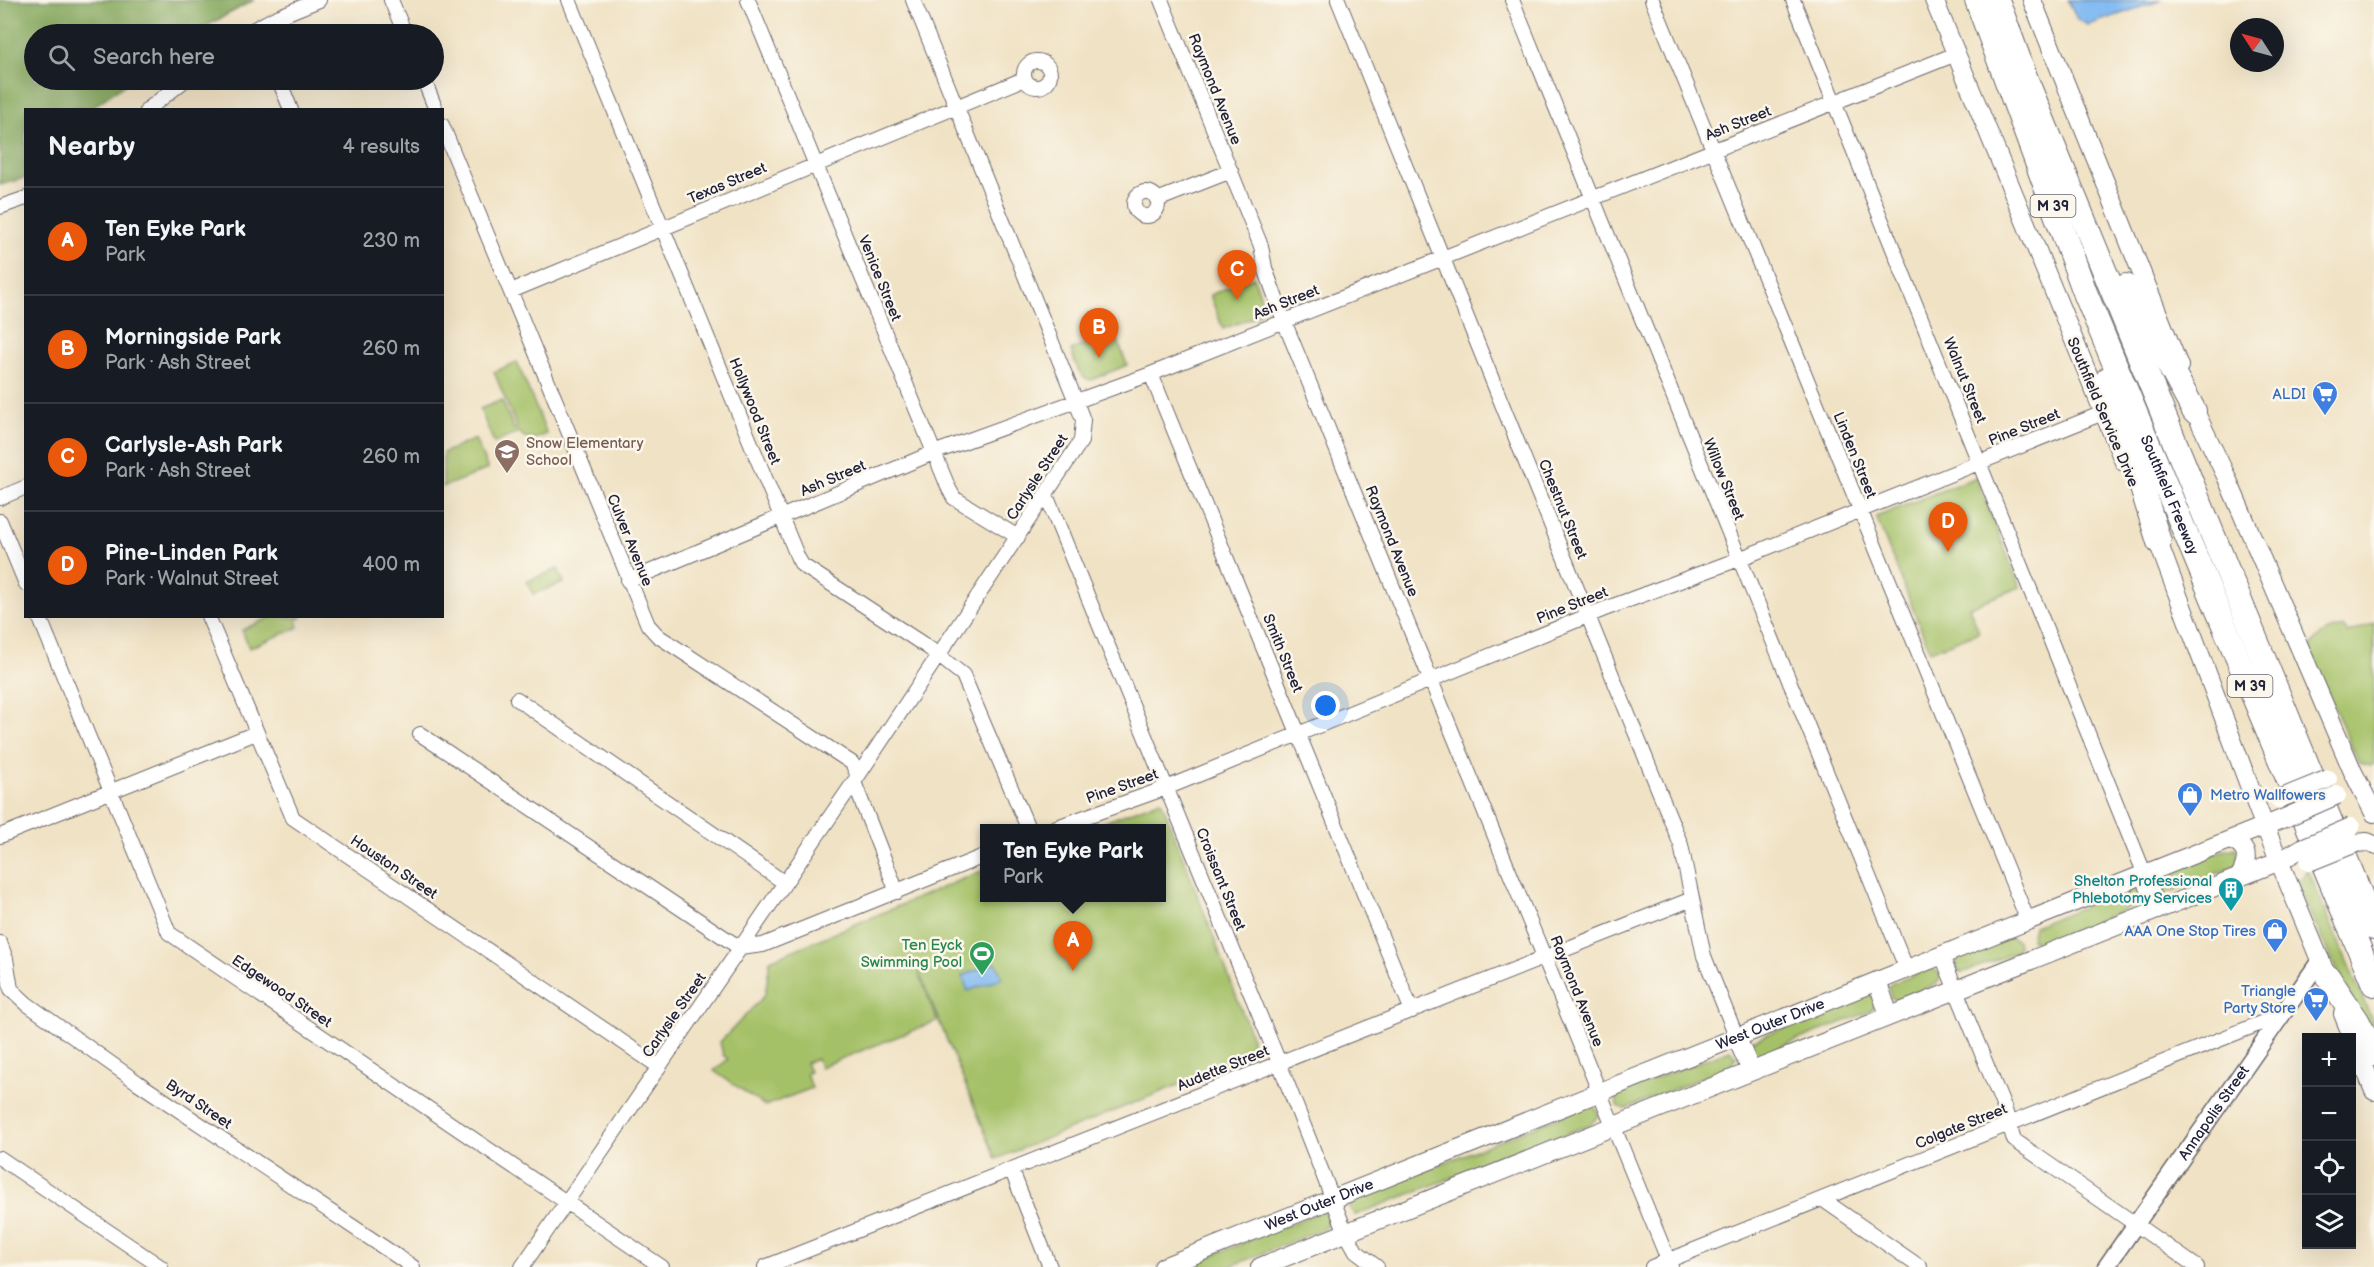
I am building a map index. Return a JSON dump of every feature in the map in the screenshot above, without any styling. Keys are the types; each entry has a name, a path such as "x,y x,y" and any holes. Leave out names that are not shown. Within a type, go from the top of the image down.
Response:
{"highway":[{"name":"Southfield Freeway","path":"1977,0 2086,296 2374,984"},
{"name":"Southfield Freeway","path":"1997,0 2027,82 2374,928"},
{"path":"2027,82 2076,171 2136,307 2194,411"},
{"path":"2086,296 2100,355 2159,542"},
{"path":"2324,968 2358,1022 2374,1054"}],"main road":[{"name":"Southfield Service Drive","path":"1934,0 2103,413 2159,542 2212,692 2374,1091"},
{"path":"1260,1267 2240,876 2280,861 2360,839 2374,815 2366,781 2343,748 2231,486 2194,411 2169,337 2032,0"},
{"path":"2255,799 2270,802 2332,787 2342,762 2343,748"},
{"name":"West Outer Drive","path":"1163,1267 2231,840 2287,817 2332,787 2366,781"},
{"path":"2231,840 2243,846 2247,853 2247,863 2240,876"},
{"path":"2292,891 2294,878 2306,855"},
{"path":"2145,875 2157,910"},
{"path":"1877,981 1889,1015"},
{"path":"1737,1038 1750,1071"}],"street":[{"path":"273,24 320,0"},
{"path":"391,0 401,24"},
{"name":"Hollywood Street","path":"569,0 802,565 959,671 968,682 1026,824"},
{"name":"Venice Street","path":"748,0 933,453 954,498 1018,537"},
{"name":"Carlysle Street","path":"522,1267 856,779 1081,441 1083,420 1075,399 913,0"},
{"name":"Raymond Avenue","path":"1161,0 1261,246 1265,268 1284,321 1670,1264"},
{"name":"Chestnut Street","path":"1338,0 1681,845 1704,956 1737,1038"},
{"name":"Willow Street","path":"1512,0 1906,970"},
{"name":"Linden Street","path":"1652,0 2028,921"},
{"name":"Walnut Street","path":"1793,0 2145,875"},
{"name":"Ash Street","path":"628,581 933,453 1075,399 1151,374 1956,54"},
{"name":"Texas Street","path":"511,291 816,163 1024,79"},
{"path":"150,108 172,90"},
{"path":"283,90 290,108"},
{"path":"428,90 435,108"},
{"name":"Culver Avenue","path":"444,130 648,625 658,636 852,763 897,892"},
{"path":"1157,200 1231,171"},
{"path":"0,207 24,199"},
{"name":"Smith Street","path":"1151,374 1412,1011"},
{"name":"Pine Street","path":"1065,824 1166,788 1588,616 1739,559 2103,413"},
{"path":"0,498 24,488"},
{"name":"Croissant Street","path":"1046,495 1346,1233 1356,1251 1377,1267"},
{"path":"0,521 24,579"},
{"name":"Edgewood Street","path":"40,618 169,933 662,1267"},
{"name":"Houston Street","path":"209,618 293,818 658,1066"},
{"path":"517,699 785,883"},
{"path":"0,836 109,790 256,733"},
{"path":"420,734 740,948 763,945 980,858"},
{"name":"Audette Street","path":"765,1267 1692,899"},
{"name":"Byrd Street","path":"0,943 4,973 11,989 27,1004 137,1082 413,1267"},
{"path":"1942,956 2005,1110 2014,1140 2197,1267"},
{"name":"Annapolis Street","path":"2106,1267 2282,1016 2324,968"},
{"name":"Colgate Street","path":"1652,1267 1670,1264 1822,1199 2282,1016"},
{"path":"0,1158 161,1267"},
{"path":"1011,1171 1050,1267"},
{"path":"1822,1199 1920,1267"}],"green space":[{"path":"0,0 254,0 210,24 24,24 24,90 117,90 91,108 24,108 24,178 0,185"},
{"path":"1254,277 1263,305 1259,315 1223,329 1210,295"},
{"path":"1115,333 1127,365 1091,380 1087,379 1078,368 1071,350"},
{"path":"517,362 547,434 529,439 520,432 494,443 480,409 502,400 514,429 517,428 494,372"},
{"path":"475,439 488,469 444,487 444,453"},
{"path":"1976,477 2020,587 1969,607 1979,632 1930,651 1876,517"},
{"path":"558,569 564,583 533,594 527,581"},
{"path":"269,618 301,618 297,620 299,627 249,648 242,630"},
{"path":"2374,623 2374,764 2371,766 2359,763 2309,650 2315,640 2328,631 2344,627 2348,633"},
{"path":"1161,800 1250,1032 1250,1046 1242,1059 996,1159 918,970 937,1021 820,1067 817,1059 806,1063 810,1072 806,1073 812,1088 765,1106 714,1071 728,1059 723,1055 720,1042 765,995 770,960 980,872 980,902 1166,902 1166,824 1100,824"},
{"path":"2237,848 2238,865 2166,894 2159,892 2154,882 2157,876 2217,852"},
{"path":"2308,870 2374,1025 2374,1047 2300,892 2298,882"},
{"path":"2132,888 2137,889 2141,896 2138,904 2039,945 2031,939 2034,926"},
{"path":"2009,937 2018,941 2019,946 2014,953 1962,973 1957,970 1957,958"},
{"path":"1932,968 1941,975 1937,984 1896,1000 1891,998 1888,988 1891,984"},
{"path":"1865,994 1873,996 1876,1001 1871,1011 1757,1056 1751,1051 1751,1041"},
{"path":"1730,1050 1736,1057 1731,1066 1625,1109 1617,1106 1618,1093"},
{"path":"1591,1104 1598,1111 1598,1116 1591,1124 1355,1215 1349,1208 1353,1199"},
{"path":"1320,1212 1325,1212 1331,1219 1325,1228 1229,1267 1183,1267"}],"water":[{"path":"2068,0 2162,0 2088,25 2077,19"},
{"name":"Ten Eyck Swimming Pool","path":"996,963 1002,978 968,991 962,976"}],"place":[{"name":"Carlysle-Ash Park","path":"1237,300"},
{"name":"Morningside Park","path":"1099,358"},
{"name":"ALDI","path":"2325,417"},
{"name":"Snow Elementary School","path":"507,475"},
{"name":"Pine-Linden Park","path":"1948,552"},
{"name":"Metro Wallfowers","path":"2190,818"},
{"name":"Shelton Professional Phlebotomy Services","path":"2231,913"},
{"name":"AAA One Stop Tires","path":"2275,954"},
{"name":"Ten Eyke Park","path":"1073,971"},
{"name":"Ten Eyck Swimming Pool","path":"982,977"},
{"name":"Triangle Party Store","path":"2316,1023"}]}
